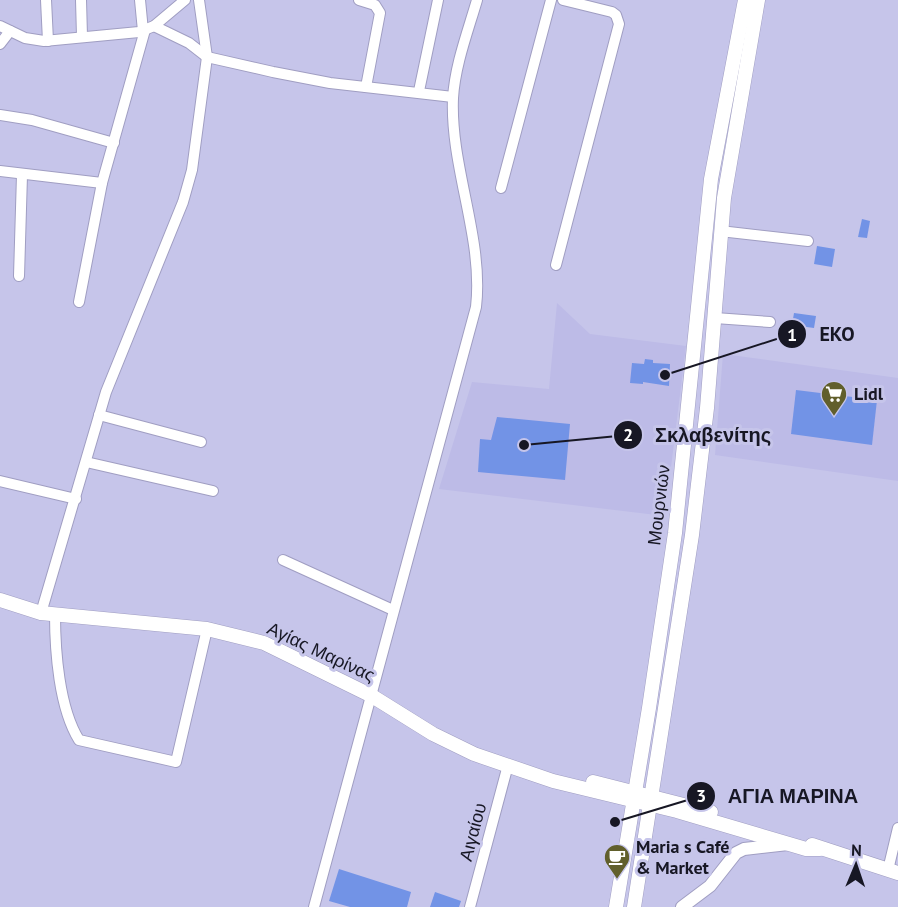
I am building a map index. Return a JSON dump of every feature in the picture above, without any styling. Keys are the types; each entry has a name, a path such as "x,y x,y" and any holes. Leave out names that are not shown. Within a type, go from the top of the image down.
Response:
{"main road":[{"name":"Μουρνιών","path":"616,907 675,533 711,179 745,0"},
{"name":"Μουρνιών","path":"634,907 692,535 715,318 720,231 758,0"},
{"name":"Αγίας Μαρίνας","path":"0,600 48,613 207,629 281,650 372,696 433,734 474,754 541,774 554,781 605,789 652,800 893,872"},
{"path":"629,831 621,805 605,789 628,778 640,764"},
{"path":"646,830 658,816 678,807 662,788 657,767"},
{"name":"Αγίας Μαρίνας","path":"678,807 788,844 820,849"}],"street":[{"path":"46,0 48,41"},
{"path":"81,0 82,36"},
{"path":"79,302 102,183 147,29 141,0"},
{"path":"147,29 185,0"},
{"path":"199,0 207,57 187,189 134,317 99,416 48,613 64,699 79,740 176,762 207,629"},
{"path":"358,0 375,5 380,13 366,87"},
{"path":"419,91 438,0"},
{"path":"314,907 476,307 478,275 465,201 453,97 477,0"},
{"path":"501,188 550,0"},
{"path":"556,265 619,24 616,15 612,12 563,0"},
{"path":"0,44 5,28 25,38 48,41 147,29 189,43 207,57 273,72 366,87 419,91 453,97"},
{"path":"0,115 32,120 114,143"},
{"path":"0,171 102,183"},
{"path":"19,276 22,175"},
{"path":"720,231 808,241"},
{"path":"715,318 770,322"},
{"path":"99,416 201,442"},
{"path":"86,462 213,491"},
{"path":"0,481 76,499"},
{"path":"283,560 393,610"},
{"name":"Αιγαίου","path":"470,907 508,765"},
{"path":"893,872 898,828"},
{"path":"682,907 710,886 736,853 744,849 788,844"}],"shaded area":[{"path":"557,303 590,334 686,346 665,516 439,489 472,382 549,389"},
{"path":"723,354 898,378 898,481 715,455"}],"building":[{"path":"862,219 870,221 867,238 858,237"},
{"path":"817,246 835,249 832,267 814,264"},
{"path":"794,313 816,316 814,328 792,325"},
{"path":"645,359 653,360 653,363 670,364 669,386 643,382 643,384 630,383 632,363 644,364"},
{"name":"Lidl","path":"796,390 877,400 872,445 791,434"},
{"path":"497,417 570,424 565,480 478,472 480,439 491,440"},
{"path":"339,869 411,892 407,907 350,907 329,901"},
{"path":"435,892 461,901 459,907 430,907"}],"place":[{"name":"EKO","path":"665,375"},
{"name":"Lidl","path":"834,417"},
{"name":"Σκλαβενίτης","path":"524,445"},
{"name":"ΑΓΙΑ ΜΑΡΙΝΑ","path":"615,822"},
{"name":"Maria s Café & Market","path":"617,880"}]}
